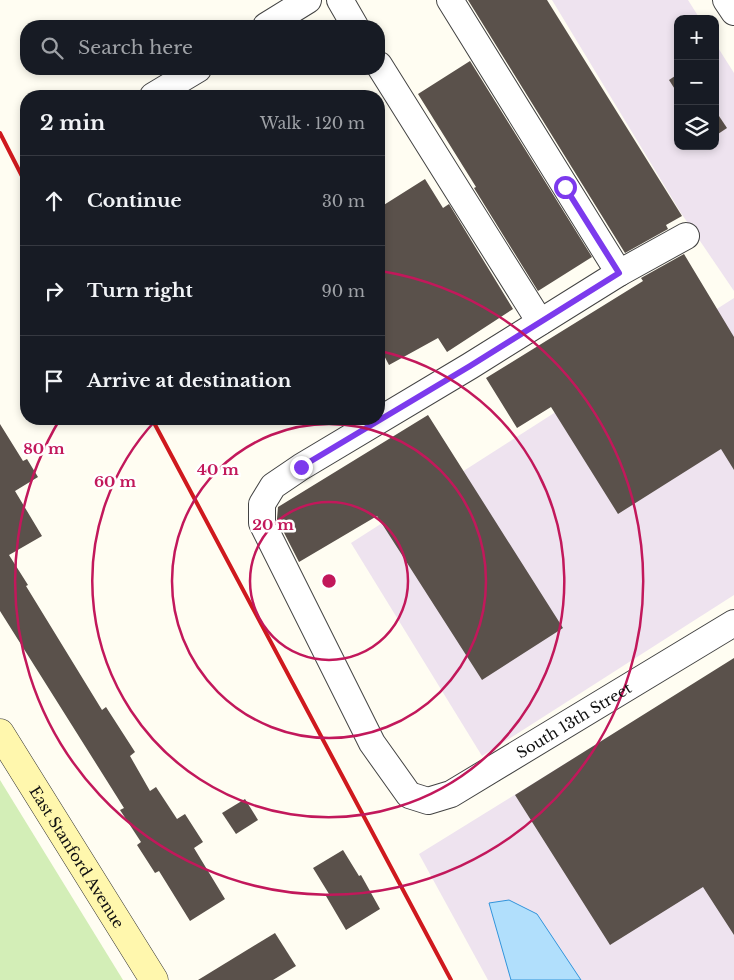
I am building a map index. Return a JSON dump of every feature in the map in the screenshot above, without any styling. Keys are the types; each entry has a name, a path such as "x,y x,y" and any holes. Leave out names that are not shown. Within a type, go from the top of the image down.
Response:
{"main road":[{"name":"East Stanford Avenue","path":"0,734 154,980"}],"street":[{"path":"276,20 308,0"},
{"path":"340,0 352,20"},
{"path":"450,0 619,273"},
{"path":"726,0 734,12"},
{"path":"163,90 188,75"},
{"path":"385,75 540,322 619,273 686,236"},
{"name":"South 13th Street","path":"385,417 540,322"},
{"name":"South 13th Street","path":"371,425 273,486 262,504 262,523 372,743 409,795 428,801 450,794 734,623"}],"shaded area":[{"path":"552,0 688,0 697,15 674,15 674,150 719,150 719,49 734,73 734,291 681,213"},
{"path":"734,298 734,595 482,756 351,543"},
{"path":"734,659 734,980 488,980 419,854"}],"green space":[{"path":"0,780 123,980 0,980"}],"water":[{"path":"509,900 537,914 581,980 511,980 489,903"}],"building":[{"path":"468,0 547,0 682,216 666,225 668,229 625,253"},
{"path":"470,61 592,257 538,291 418,94"},
{"path":"674,77 674,88 669,80"},
{"path":"719,116 727,128 719,133"},
{"path":"425,179 443,208 449,204 513,309 447,352 438,338 389,365 385,357 385,204"},
{"path":"684,254 734,337 734,470 721,449 618,514 551,407 517,428 486,378 643,281 641,278"},
{"path":"428,415 563,628 482,680 377,516 299,562 277,519 278,507"},
{"path":"0,424 23,461 27,459 38,477 15,491 42,536 9,555 102,710 106,707 135,752 130,756 150,791 156,787 177,819 185,814 203,842 194,848 225,899 190,921 159,871 155,873 137,845 141,842 120,810 124,808 0,611"},
{"path":"734,658 734,935 703,887 610,945 515,795"},
{"path":"245,799 258,820 236,834 222,813"},
{"path":"343,850 359,876 361,875 380,909 346,930 326,896 329,894 313,868"},
{"path":"275,933 296,966 273,980 198,980"}],"railway":[{"path":"0,133 20,172"},
{"path":"155,425 451,980"}],"route":[{"path":"301,467 470,366 619,273 565,187"}]}
